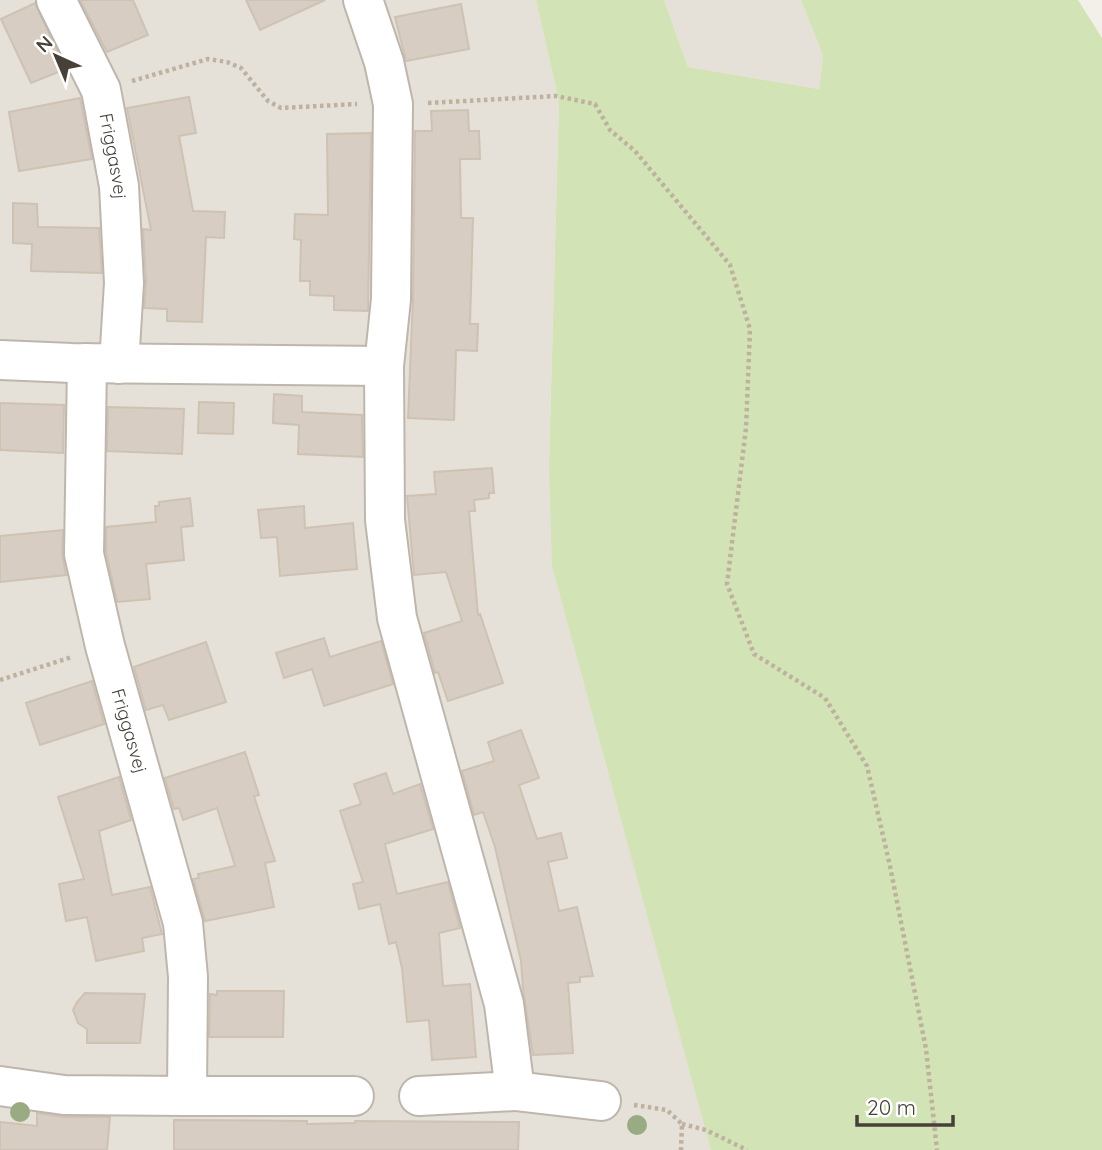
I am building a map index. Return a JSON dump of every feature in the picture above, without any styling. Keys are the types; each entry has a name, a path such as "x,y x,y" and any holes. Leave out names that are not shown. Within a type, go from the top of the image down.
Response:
{"street":[{"name":"Friggasvej","path":"57,0 101,90 120,187 124,283 103,364 84,554 105,646 183,923 188,977 187,1096"},
{"path":"363,0 384,62 393,104 391,299 384,366 385,520 397,618 504,1004 515,1091"},
{"path":"0,360 103,364 384,366"},
{"path":"0,1086 64,1095 354,1096"},
{"path":"419,1096 515,1091 601,1101"}],"path":[{"path":"101,90 208,59 227,62 241,68 268,101 281,108 344,103 393,104 556,96 595,104 610,130 635,151 730,265 750,329 746,428 727,584 754,654 825,698 867,766 890,866 926,1049 937,1150"},
{"path":"0,680 105,646"},
{"path":"601,1101 667,1110 682,1124 706,1130 747,1150"},
{"path":"681,1150 682,1124"}],"shaded area":[{"path":"0,0 536,0 559,102 549,464 711,1150 0,1150"},
{"path":"664,0 801,0 823,56 819,89 688,67"}],"green space":[{"path":"536,0 664,0 688,67 819,89 823,56 801,0 1078,0 1102,38 1102,1150 711,1150 552,566 549,464 559,102"}],"building":[{"path":"80,0 133,0 148,35 107,52"},
{"path":"246,0 325,0 260,30"},
{"path":"35,3 66,69 31,83 1,19"},
{"path":"461,4 469,49 406,61 395,17"},
{"path":"189,97 196,133 179,136 193,211 225,212 224,238 206,237 202,322 167,321 167,309 144,308 146,282 143,229 151,230 127,108"},
{"path":"80,98 92,159 19,171 9,112"},
{"path":"468,110 469,131 479,131 480,159 460,159 461,218 473,218 470,324 478,324 477,351 456,350 454,420 408,418 415,131 432,131 431,111"},
{"path":"371,133 368,311 334,310 334,296 310,295 310,281 300,281 301,240 294,239 295,214 328,215 327,134"},
{"path":"13,203 37,204 38,227 99,228 102,273 31,271 32,244 13,243"},
{"path":"274,394 302,396 302,412 362,415 363,457 298,454 299,425 273,423"},
{"path":"199,402 234,403 233,434 198,433"},
{"path":"0,403 64,405 63,453 0,450"},
{"path":"108,407 184,409 182,454 107,451"},
{"path":"492,468 494,493 489,493 489,498 474,500 475,511 469,511 478,615 480,614 503,683 448,701 438,672 435,673 424,633 462,621 446,572 414,575 407,496 436,494 434,472"},
{"path":"190,498 193,526 181,527 184,560 146,564 150,599 117,602 106,552 106,527 156,522 155,506 159,506 159,502"},
{"path":"304,506 305,528 353,523 357,569 280,576 277,537 261,538 258,510"},
{"path":"63,530 62,554 66,575 0,582 0,536"},
{"path":"324,638 330,657 381,641 393,684 324,706 312,669 284,678 276,653"},
{"path":"206,642 226,702 169,720 163,705 146,710 134,667"},
{"path":"92,681 104,724 40,745 26,703"},
{"path":"521,730 539,778 519,785 537,839 561,833 567,858 548,862 559,911 577,907 593,976 580,977 580,982 568,983 573,1053 533,1055 521,961 495,847 483,812 474,815 462,771 494,761 488,742"},
{"path":"245,752 259,795 254,796 275,861 265,863 274,907 205,921 193,879 199,878 198,874 235,866 217,808 183,820 179,808 174,809 165,778"},
{"path":"386,773 393,794 420,784 433,829 385,844 397,894 448,882 460,928 439,933 443,986 470,984 476,1057 432,1060 429,1020 407,1022 402,968 396,942 389,944 380,904 359,909 353,884 363,882 340,811 361,804 354,784"},
{"path":"119,777 131,820 99,831 112,895 150,887 162,934 142,938 144,951 96,961 87,917 66,921 59,884 84,879 58,797"},
{"path":"217,991 284,991 283,1037 209,1037 210,994 217,995"},
{"path":"85,993 145,994 140,1043 87,1043 87,1029 78,1023 73,1010"},
{"path":"37,1113 64,1117 110,1117 107,1150 0,1150 0,1122 37,1126"},
{"path":"174,1120 307,1121 307,1124 355,1121 519,1122 518,1150 174,1150"}]}
